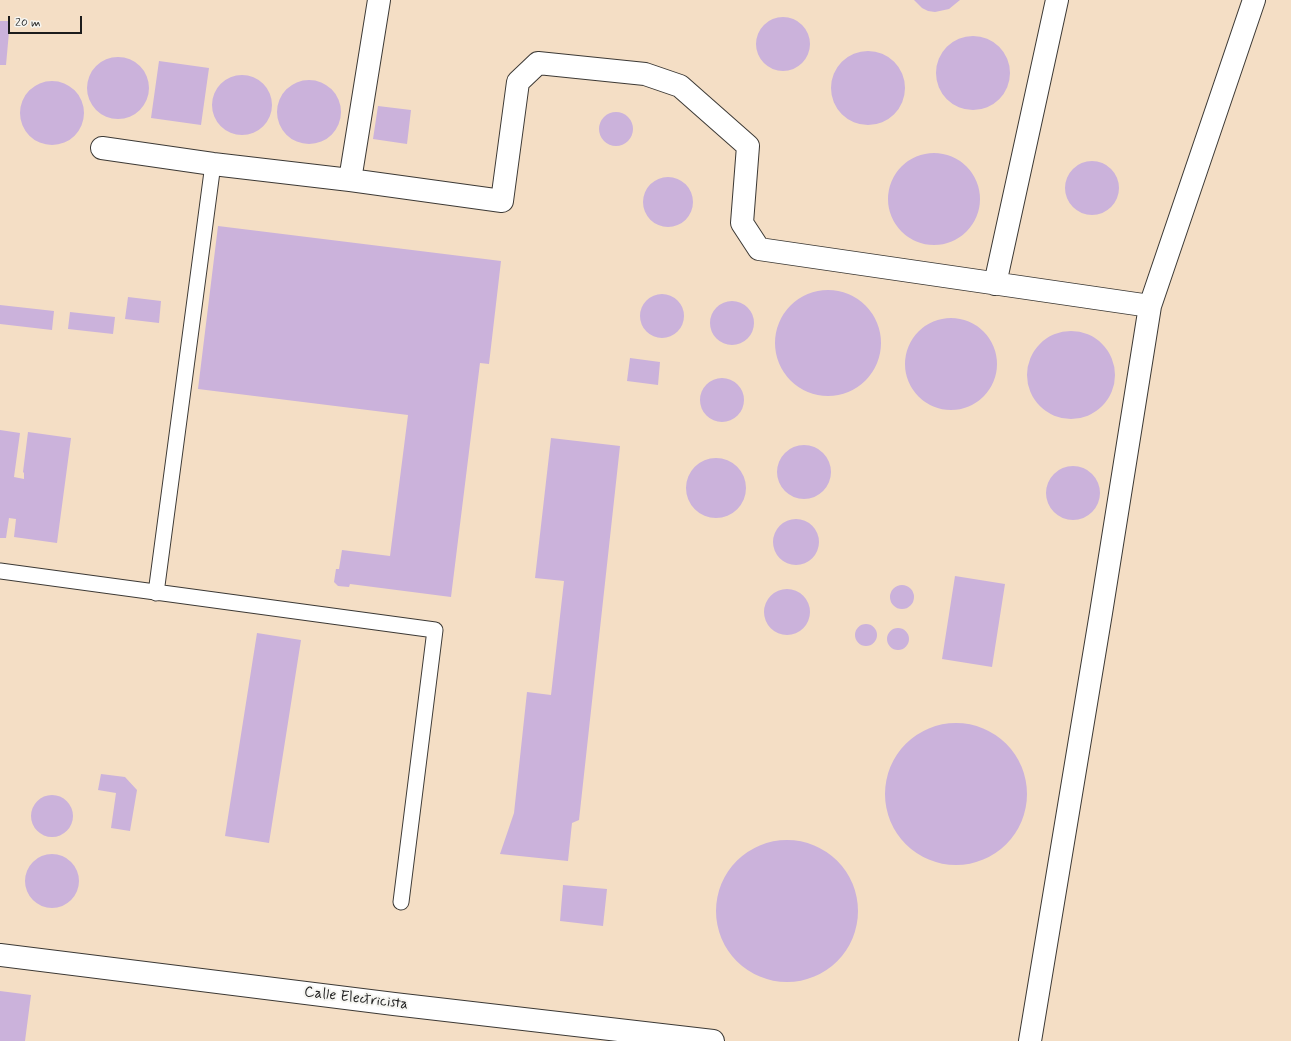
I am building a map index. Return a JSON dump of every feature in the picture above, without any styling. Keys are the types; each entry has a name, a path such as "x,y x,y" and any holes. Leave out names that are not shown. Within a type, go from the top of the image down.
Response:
{"street":[{"path":"350,180 379,0"},
{"path":"995,284 1057,0"},
{"path":"1030,1041 1150,306 1254,0"},
{"path":"102,148 213,164 350,180 502,201 518,82 538,64 645,74 680,86 748,146 742,223 759,249 1150,306"},
{"name":"Calle Electricista","path":"0,955 394,1004 712,1041"}],"lane":[{"path":"156,592 213,164"},
{"path":"0,571 435,630 401,902"}],"building":[{"path":"914,0 960,0 949,9 935,12 922,8"},
{"path":"778,17 788,17 798,21 806,29 810,39 810,49 806,59 798,67 788,71 778,71 768,67 760,59 756,49 756,39 760,29 768,21"},
{"path":"0,21 10,21 6,65 0,65"},
{"path":"973,36 987,39 999,47 1007,59 1010,73 1007,87 999,99 987,107 973,110 959,107 947,99 939,87 936,73 939,59 947,47 959,39"},
{"path":"868,51 882,54 894,62 902,74 905,88 902,102 894,114 882,122 868,125 854,122 842,114 834,102 831,88 834,74 842,62 854,54"},
{"path":"118,57 130,59 140,66 147,76 149,88 147,100 140,110 130,117 118,119 106,117 96,110 89,100 87,88 89,76 96,66 106,59"},
{"path":"159,61 209,68 201,125 151,118"},
{"path":"236,75 248,75 259,80 267,88 272,99 270,117 259,130 248,135 236,135 225,130 217,122 212,111 212,99 217,88 225,80"},
{"path":"309,80 321,82 332,89 339,100 341,112 339,124 332,135 321,142 309,144 297,142 286,135 279,124 277,112 279,100 286,89 297,82"},
{"path":"52,81 70,87 78,95 84,113 78,131 70,139 52,145 34,139 26,131 20,113 26,95 34,87"},
{"path":"378,106 411,110 407,144 373,139"},
{"path":"616,112 628,117 633,129 628,141 616,146 604,141 599,129 604,117"},
{"path":"934,153 952,156 967,166 977,181 980,199 977,217 967,232 952,242 934,245 916,242 901,232 891,217 888,199 891,181 901,166 916,156"},
{"path":"1087,161 1097,161 1107,165 1115,173 1119,183 1119,193 1115,203 1107,211 1097,215 1087,215 1077,211 1069,203 1065,193 1065,183 1069,173 1077,165"},
{"path":"673,177 678,178 686,184 692,192 692,212 686,220 678,226 663,227 658,226 650,220 644,212 643,197 644,192 650,184 658,178"},
{"path":"218,226 501,261 489,364 480,363 451,597 350,584 349,587 338,586 334,582 336,569 339,569 342,550 390,556 408,415 198,389"},
{"path":"828,290 848,294 866,305 877,323 881,343 877,363 866,381 848,392 828,396 808,392 790,381 779,363 775,343 779,323 790,305 808,294"},
{"path":"658,294 666,294 671,295 678,300 683,307 683,325 678,332 671,337 658,338 650,335 643,328 640,320 640,312 643,304 650,297"},
{"path":"128,297 161,301 159,323 125,319"},
{"path":"736,301 741,302 748,307 753,314 753,332 748,339 741,344 728,345 723,344 716,339 711,332 710,319 711,314 716,307 723,302"},
{"path":"0,305 54,311 52,330 0,324"},
{"path":"70,312 115,317 113,334 68,329"},
{"path":"951,318 969,321 984,331 994,346 997,364 994,382 984,397 969,407 951,410 933,407 918,397 908,382 905,364 908,346 918,331 933,321"},
{"path":"1071,331 1088,335 1102,344 1111,358 1115,375 1111,392 1102,406 1088,415 1071,419 1054,415 1040,406 1031,392 1027,375 1031,358 1040,344 1054,335"},
{"path":"630,358 660,362 658,385 627,381"},
{"path":"726,378 731,379 738,384 743,391 743,409 738,416 731,421 718,422 713,421 706,416 701,409 700,396 701,391 706,384 713,379"},
{"path":"0,430 20,433 14,477 24,479 23,472 28,432 71,438 57,543 14,537 16,519 9,518 6,538 0,538"},
{"path":"551,438 620,446 579,820 572,823 568,861 500,854 514,813 527,692 551,695 564,581 535,578"},
{"path":"799,445 809,445 819,449 827,457 831,467 831,477 827,487 819,495 809,499 799,499 789,495 781,487 777,477 777,467 781,457 789,449"},
{"path":"716,458 732,463 737,467 741,472 746,488 741,504 737,509 732,513 716,518 700,513 695,509 691,504 686,488 691,472 695,467 700,463"},
{"path":"1068,466 1078,466 1088,470 1096,478 1100,488 1100,498 1096,508 1088,516 1078,520 1068,520 1058,516 1050,508 1046,498 1046,488 1050,478 1058,470"},
{"path":"791,519 801,519 809,523 815,529 819,537 819,547 815,555 809,561 801,565 791,565 783,561 777,555 773,547 773,537 777,529 783,523"},
{"path":"955,576 1005,584 992,667 942,659"},
{"path":"902,585 910,589 914,597 910,605 902,609 894,605 890,597 894,589"},
{"path":"782,589 792,589 800,593 806,599 810,607 810,617 806,625 800,631 792,635 782,635 774,631 768,625 764,617 764,607 768,599 774,593"},
{"path":"862,624 870,624 877,631 877,639 870,646 862,646 855,639 855,631"},
{"path":"894,628 902,628 909,635 909,643 902,650 894,650 887,643 887,635"},
{"path":"257,633 301,640 269,843 225,836"},
{"path":"949,723 963,723 990,731 1011,749 1022,767 1026,780 1026,808 1019,828 1001,849 990,857 977,862 963,865 949,865 922,857 901,839 893,828 888,815 885,801 885,787 893,760 911,739 922,731 935,726"},
{"path":"101,774 125,777 137,790 130,831 111,828 116,793 98,790"},
{"path":"52,795 67,801 73,816 67,831 52,837 37,831 31,816 37,801"},
{"path":"780,840 794,840 808,843 820,848 832,856 842,866 853,884 857,897 857,925 853,938 842,956 832,966 820,974 808,979 794,982 780,982 766,979 754,974 742,966 732,956 724,944 719,932 716,918 716,904 719,890 724,878 732,866 742,856 754,848 766,843"},
{"path":"47,854 57,854 71,862 77,871 79,881 77,891 71,900 57,908 47,908 37,903 30,896 25,886 25,876 30,866 37,859"},
{"path":"563,885 607,889 603,926 560,921"},
{"path":"0,991 31,995 25,1041 0,1041"}]}
